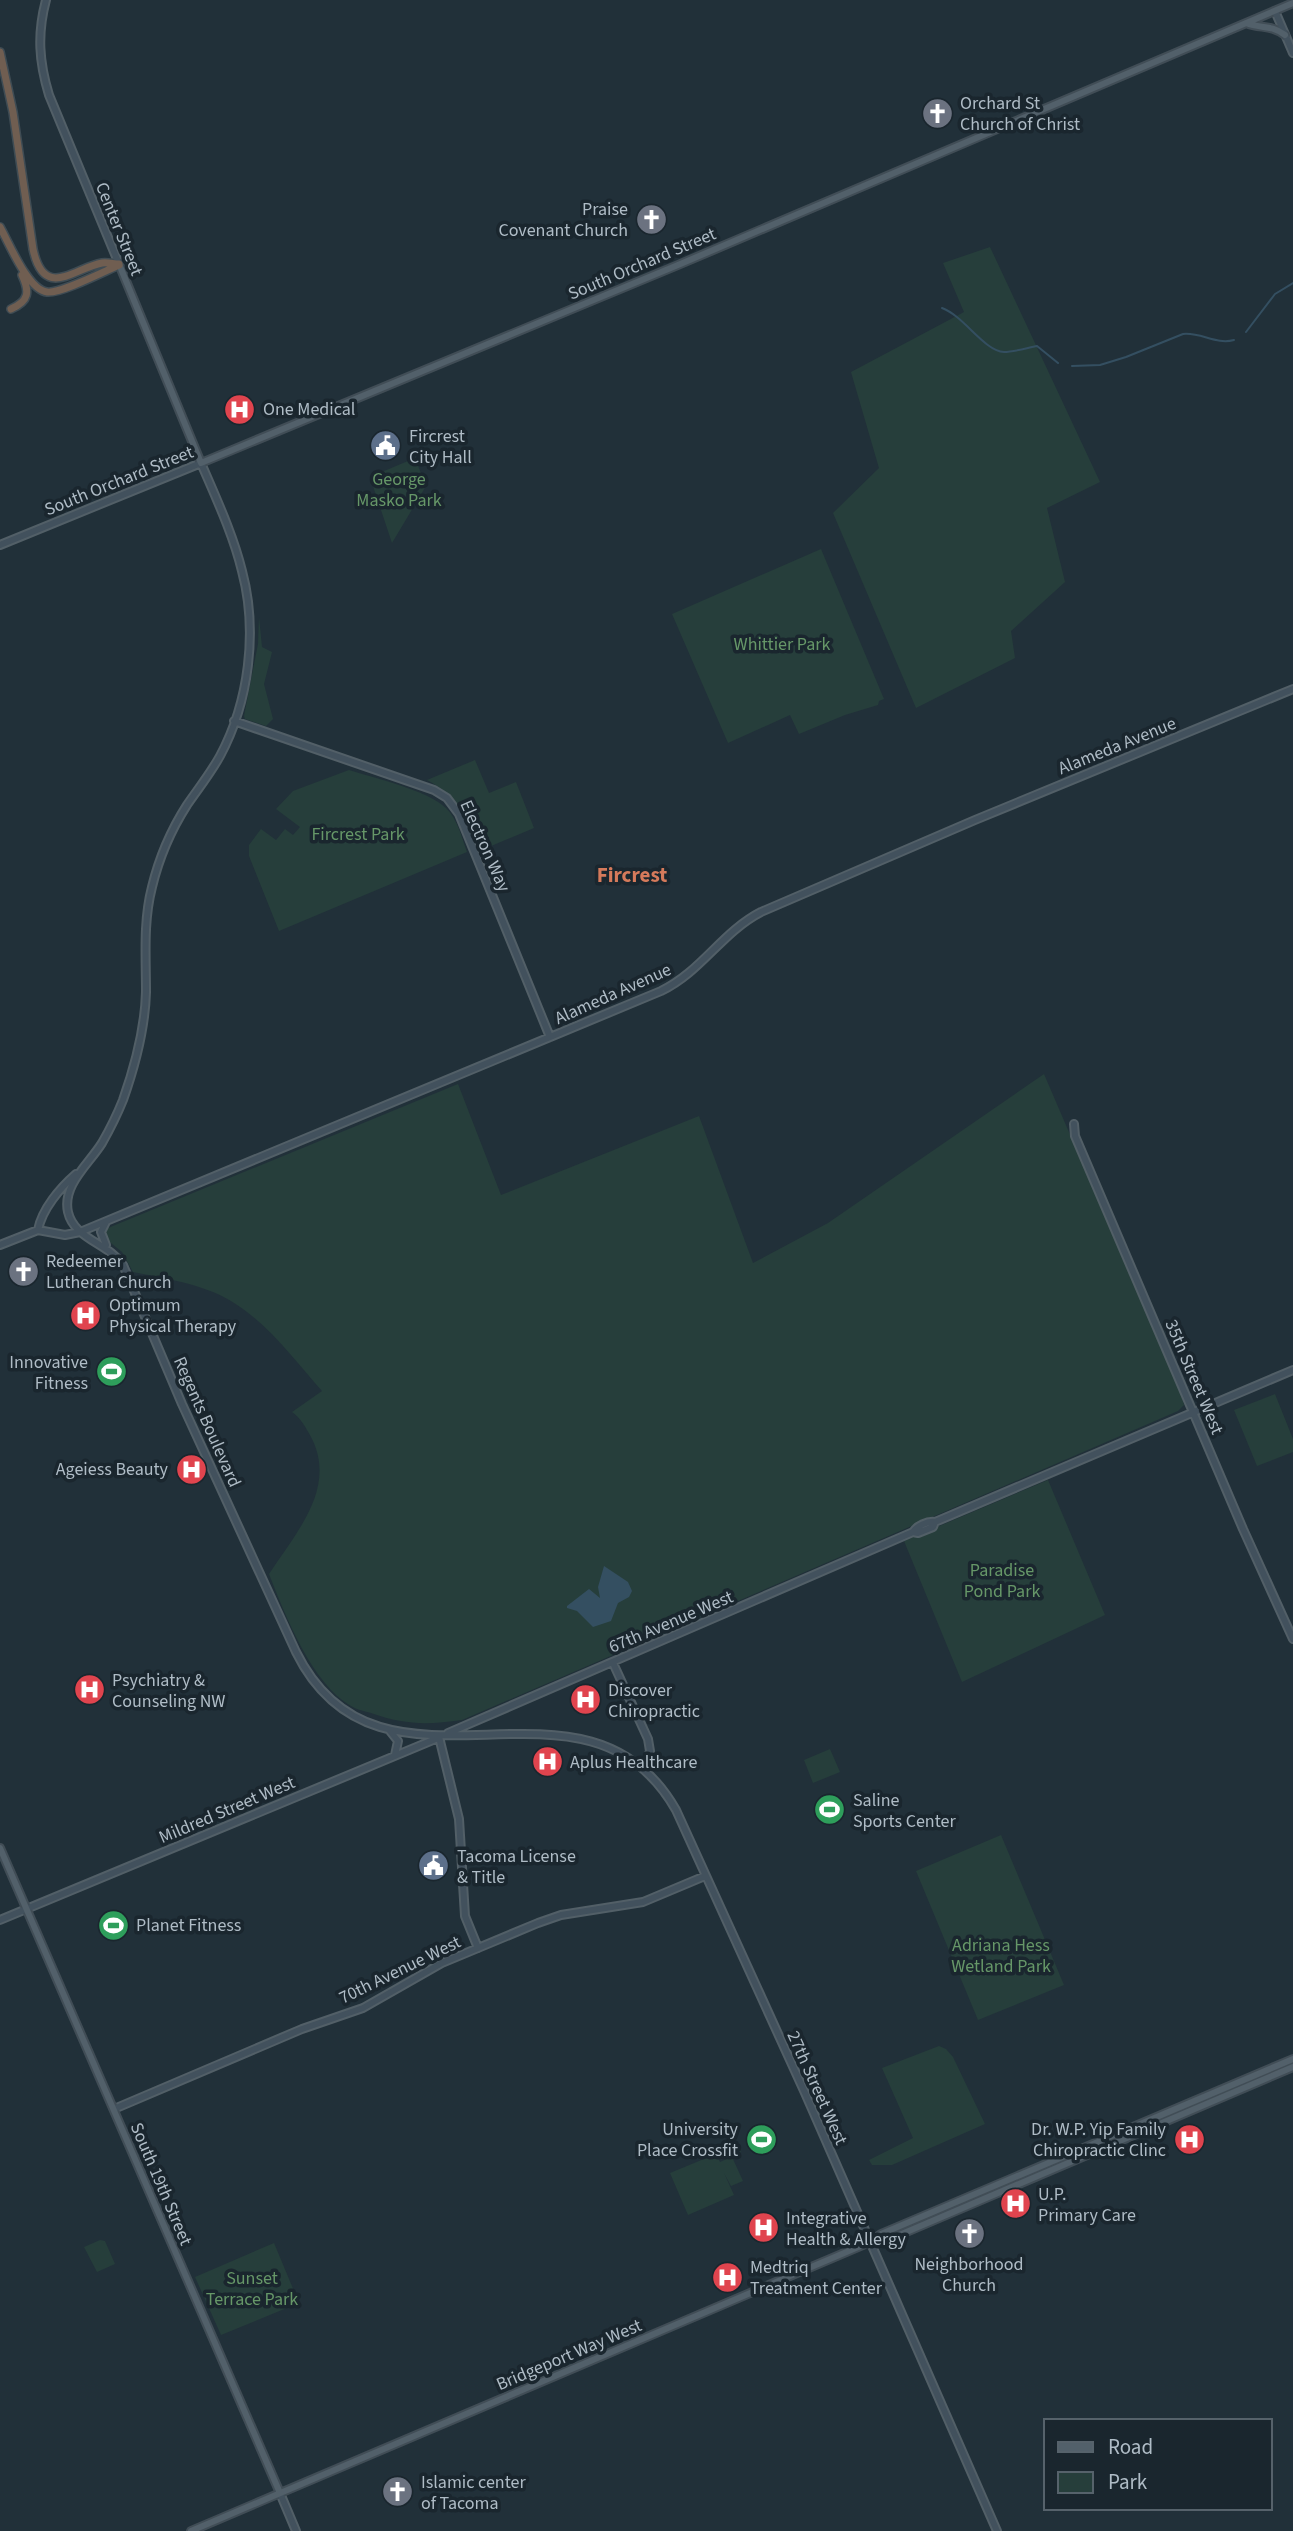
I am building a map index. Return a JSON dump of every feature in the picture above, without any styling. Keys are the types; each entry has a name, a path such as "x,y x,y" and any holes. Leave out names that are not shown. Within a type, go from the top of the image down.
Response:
{"highway":[{"path":"0,52 13,111 33,249 38,266 47,275 61,278 103,263 119,264"},
{"path":"0,227 30,281 47,293 60,291 119,264"},
{"path":"11,309 23,303 28,292 18,261"}],"main road":[{"name":"South Orchard Street","path":"201,463 678,265 1293,3"},
{"path":"1246,23 1271,26 1285,35"},
{"name":"Center Street","path":"119,264 201,463"},
{"name":"South 19th Street","path":"0,1848 280,2493"},
{"name":"Bridgeport Way West","path":"191,2531 1293,2059"},
{"name":"Bridgeport Way West","path":"870,2242 883,2242 893,2238 1293,2067"}],"street":[{"name":"Center Street","path":"46,0 39,38 41,69 49,95 119,264"},
{"path":"1275,11 1293,53"},
{"path":"80,1232 72,1223 67,1200 72,1183 90,1161 117,1115 133,1072 141,1040 146,992 147,914 157,867 177,823 221,755 247,676 250,642 247,592 233,543 201,463"},
{"name":"South Orchard Street","path":"0,545 201,463"},
{"name":"Alameda Avenue","path":"0,1245 38,1230 65,1235 80,1232 550,1038 677,983 697,968 733,930 761,912 1293,689"},
{"name":"Electron Way","path":"234,721 434,790 447,797 459,814 550,1038"},
{"name":"35th Street West","path":"1074,1124 1075,1136 1293,1639"},
{"path":"38,1230 41,1219 58,1193 90,1161"},
{"path":"106,1222 101,1232 109,1250"},
{"name":"Regents Boulevard","path":"80,1232 109,1250 123,1265 182,1404 305,1671 321,1691 367,1723 389,1730 439,1737 524,1734 574,1737 615,1749 644,1768"},
{"name":"67th Avenue West","path":"439,1737 913,1532 916,1528 1293,1370"},
{"path":"613,1662 648,1739 650,1751 644,1768"},
{"path":"389,1730 398,1741 395,1755"},
{"path":"439,1737 458,1810 465,1916 478,1948"},
{"name":"Mildred Street West","path":"0,1920 439,1737"},
{"name":"27th Street West","path":"644,1768 663,1788 677,1810 997,2531"},
{"name":"70th Avenue West","path":"114,2109 302,2029 363,2008 442,1963 553,1917 643,1902 705,1876"},
{"name":"South 19th Street","path":"280,2493 296,2531"}],"green space":[{"path":"990,247 1100,482 1047,508 1065,582 1011,631 1015,658 916,708 833,513 879,468 851,372 964,312 943,263"},
{"name":"George Masko Park","path":"415,458 426,486 392,543 370,477"},
{"name":"Whittier Park","path":"821,549 884,699 879,701 878,705 799,734 790,715 728,743 672,614"},
{"path":"259,617 262,647 272,652 264,684 273,719 266,726 245,719 244,716 258,644"},
{"path":"475,760 489,793 516,782 534,828 484,849 479,847 470,825 454,800 427,780"},
{"name":"Fircrest Park","path":"349,770 400,785 446,808 459,828 467,852 279,931 249,856 249,845 261,829 276,840 285,829 293,835 300,827 276,809 293,791"},
{"path":"1044,1074 1184,1405 1178,1411 462,1720 416,1723 383,1717 351,1706 324,1682 301,1647 269,1574 310,1510 319,1474 318,1456 311,1437 301,1420 292,1412 322,1391 273,1335 245,1310 203,1288 133,1272 122,1252 106,1239 104,1233 108,1228 458,1084 501,1195 699,1116 753,1263 828,1223"},
{"path":"1275,1394 1293,1439 1293,1452 1257,1466 1234,1410"},
{"name":"Paradise Pond Park","path":"1048,1480 1105,1615 962,1682 904,1541"},
{"path":"830,1749 840,1772 813,1783 804,1760"},
{"name":"Adriana Hess Wetland Park","path":"1001,1835 1064,1985 978,2020 916,1871"},
{"path":"939,2046 953,2057 985,2124 892,2165 872,2165 869,2160 913,2138 882,2068"},
{"path":"735,2141 741,2152 732,2157 743,2181 731,2186 724,2173 734,2195 688,2215 670,2173 716,2154 720,2162 731,2157 727,2144"},
{"path":"100,2240 105,2241 115,2264 97,2272 84,2247"},
{"name":"Sunset Terrace Park","path":"274,2243 299,2303 221,2335 195,2277"}],"water":[{"path":"604,1566 628,1582 632,1591 629,1597 618,1603 611,1621 593,1627 577,1611 567,1606 589,1589 600,1598 598,1587"}],"waterway":[{"path":"1246,332 1275,294 1293,283"},
{"path":"942,308 996,350 1008,352 1037,346 1058,363"},
{"path":"1072,366 1100,365 1183,334 1221,341 1234,340"}],"place":[{"name":"Orchard St Church of Christ","path":"937,113"},
{"name":"Praise Covenant Church","path":"651,219"},
{"name":"One Medical","path":"240,409"},
{"name":"Fircrest City Hall","path":"386,446"},
{"name":"Redeemer Lutheran Church","path":"23,1271"},
{"name":"Optimum Physical Therapy","path":"86,1315"},
{"name":"Innovative Fitness","path":"111,1372"},
{"name":"Ageiess Beauty","path":"191,1469"},
{"name":"Psychiatry & Counseling NW","path":"89,1690"},
{"name":"Discover Chiropractic","path":"585,1700"},
{"name":"Aplus Healthcare","path":"547,1762"},
{"name":"Saline Sports Center","path":"830,1810"},
{"name":"Tacoma License & Title","path":"434,1866"},
{"name":"Planet Fitness","path":"113,1925"},
{"name":"University Place Crossfit","path":"761,2139"},
{"name":"Dr. W.P. Yip Family Chiropractic Clinc","path":"1189,2139"},
{"name":"U.P. Primary Care","path":"1015,2204"},
{"name":"Integrative Health & Allergy","path":"763,2228"},
{"name":"Neighborhood Church","path":"969,2233"},
{"name":"Medtriq Treatment Center","path":"727,2277"},
{"name":"Islamic center of Tacoma","path":"398,2492"}],"district":[{"name":"Fircrest","path":"632,875"}]}
